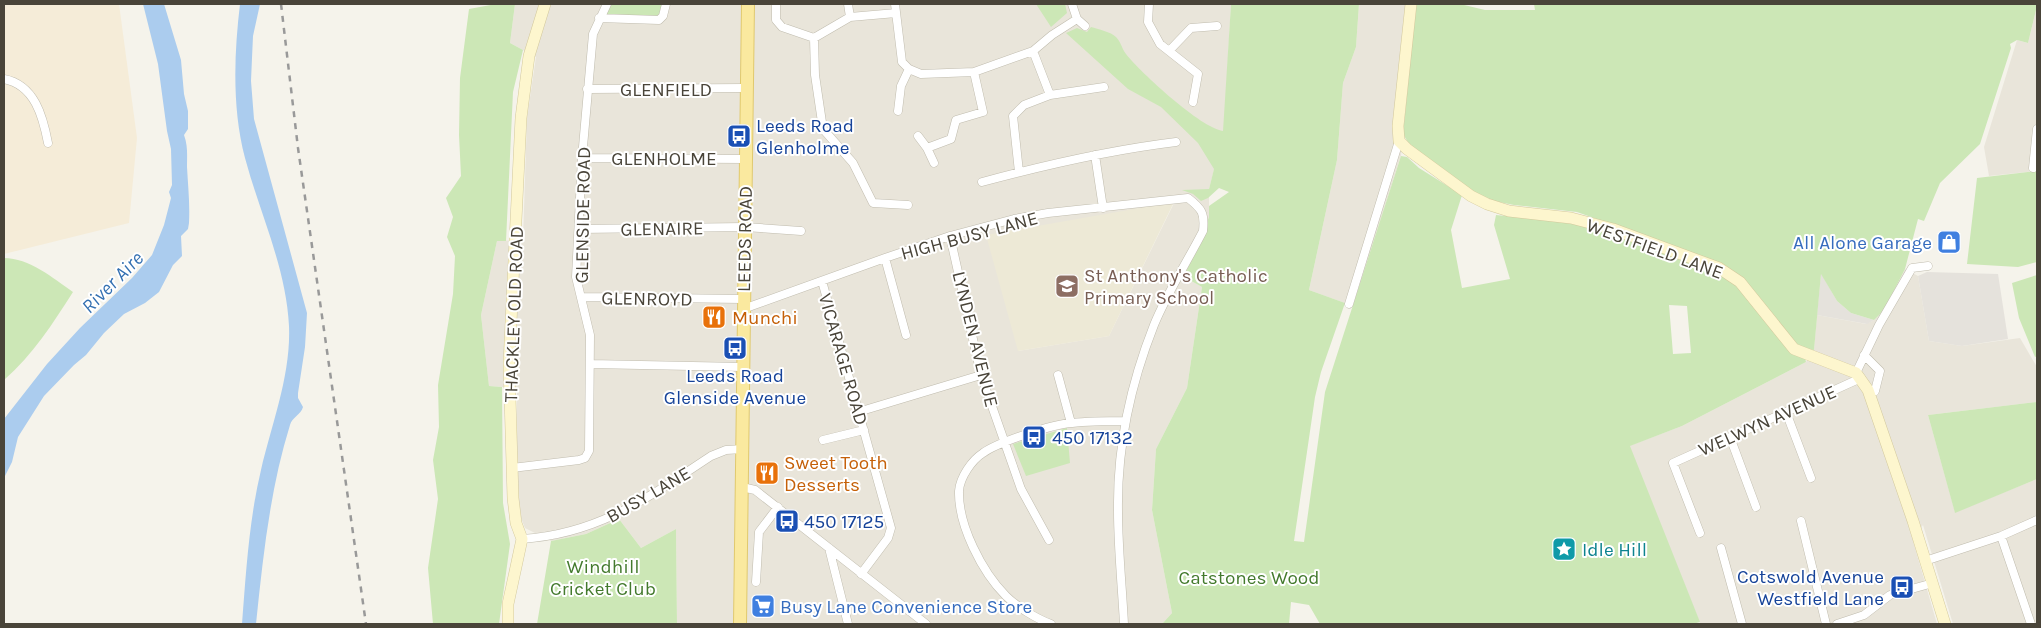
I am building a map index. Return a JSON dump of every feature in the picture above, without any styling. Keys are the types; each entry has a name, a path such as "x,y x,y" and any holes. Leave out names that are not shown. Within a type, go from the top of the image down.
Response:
{"main road":[{"name":"LEEDS ROAD","path":"740,624 748,4"}],"street":[{"name":"THACKLEY OLD ROAD","path":"508,624 508,604 522,538 516,522 512,468 509,363 521,118 529,56 545,4"},
{"name":"GLENSIDE ROAD","path":"512,468 579,460 585,458 589,451 590,335 576,277 582,158 593,34 607,4"},
{"path":"600,18 659,20 663,16 666,4"},
{"path":"776,4 776,20 782,27 814,38 850,17 896,13"},
{"path":"848,4 850,17"},
{"path":"895,4 902,62 921,74 974,72 1033,51 1052,35 1077,19"},
{"path":"1072,4 1077,19 1085,26"},
{"path":"1149,4 1148,22 1160,44 1198,74 1193,102"},
{"path":"1349,304 1399,141 1398,126 1411,4"},
{"path":"1170,51 1191,28 1217,26"},
{"path":"814,38 815,75 824,129 853,163 873,203 908,205"},
{"path":"1033,51 1050,95"},
{"path":"898,111 901,86 909,68"},
{"path":"927,148 951,139 956,120 983,112 974,72"},
{"path":"4,79 17,84 35,100 44,121 48,144"},
{"path":"1019,172 1013,116 1024,105 1050,95 1104,87"},
{"name":"GLENFIELD","path":"587,89 746,88"},
{"path":"2033,168 2037,130"},
{"path":"918,136 927,148 934,163"},
{"name":"WESTFIELD LANE","path":"1399,141 1407,149 1471,196 1487,204 1509,211 1571,218 1614,229 1720,268 1740,282 1794,349 1858,376"},
{"path":"982,182 1095,154 1176,142"},
{"path":"1095,154 1103,208"},
{"name":"GLENHOLME","path":"582,158 746,159"},
{"name":"HIGH BUSY LANE","path":"743,304 822,281 950,236 1014,220 1048,213 1188,198 1200,207 1204,218 1203,231 1154,324 1137,377 1126,421"},
{"name":"GLENAIRE","path":"579,229 745,227 801,231"},
{"name":"LYNDEN AVENUE","path":"950,236 981,375 1021,489 1049,540"},
{"path":"885,258 906,336"},
{"path":"1928,266 1912,268 1879,325 1864,355 1858,376 1868,390 1926,561 1945,624"},
{"name":"VICARAGE ROAD","path":"822,281 891,528 888,538 861,574"},
{"name":"GLENROYD","path":"581,297 743,304"},
{"path":"1864,355 1880,371 1875,391"},
{"path":"590,364 743,367"},
{"path":"858,412 981,375"},
{"path":"1058,375 1071,423"},
{"name":"WELWYN AVENUE","path":"1700,533 1673,463 1786,412 1858,376"},
{"path":"1786,412 1811,478"},
{"path":"1051,624 1035,621 1008,597 990,576 975,550 962,513 961,483 970,465 982,453 1005,441 1071,423 1126,421 1118,509 1124,624"},
{"path":"823,440 864,430"},
{"path":"1730,437 1756,508"},
{"name":"BUSY LANE","path":"522,538 544,537 594,525 630,508 711,456 726,450 743,449"},
{"path":"742,487 755,490 778,507 926,624"},
{"path":"756,582 759,532 778,507"},
{"path":"1926,561 2001,536 2037,520"},
{"path":"1801,521 1826,624"},
{"path":"2001,536 2031,624"},
{"path":"829,548 848,624"},
{"path":"1721,548 1742,624"},
{"path":"1837,624 1864,615 1890,594 1933,583"}],"shaded area":[{"path":"4,4 119,4 137,138 129,223 4,254"},
{"path":"515,4 1231,4 1224,131 1209,189 1209,217 1184,277 1202,287 1187,388 1156,449 1152,510 1172,613 1162,624 677,624 676,529 641,548 619,519 586,534 551,541 525,528 517,508 517,388 489,386 481,315 497,241 523,240 527,118 536,57 510,43","holes":["1174,203 1109,336 1018,351"]},
{"path":"1359,4 1416,4 1401,156 1353,306 1309,290 1337,160 1343,83 1356,47"},
{"path":"2037,6 2037,171 1989,176 1984,147 2017,40 2028,43"},
{"name":"St Anthony's Catholic Primary School","path":"1174,202 1109,336 1018,351 986,235"},
{"path":"1905,269 1918,276 1929,341 1962,346 2020,338 2037,367 2037,402 1928,415 1955,512 2037,479 2037,624 1953,624 1923,525 1913,541 1937,624 1693,624 1700,623 1629,446 1682,426 1806,362 1814,350 1817,315 1866,324 1874,320 1884,309"},
{"path":"1927,272 1998,274 2008,339 1962,346 1929,341 1918,276"},
{"path":"1821,273 1837,301 1851,313 1874,320 1867,324 1817,315"}],"green space":[{"path":"496,4 515,4 510,43 523,50 513,92 506,241 497,241 481,315 489,386 502,387 503,503 510,544 499,624 433,624 428,568 438,499 433,460 439,427 438,385 453,294 455,256 447,237 453,217 446,198 461,176 459,135 460,78 469,9"},
{"path":"607,4 666,4 659,20 601,15"},
{"path":"1036,4 1065,4 1067,13 1051,27"},
{"name":"Catstones Wood","path":"1231,4 1359,4 1356,47 1343,83 1337,160 1309,290 1345,303 1321,372 1315,397 1294,541 1304,542 1325,392 1401,156 1407,157 1419,168 1462,195 1451,230 1462,288 1510,279 1494,225 1496,215 1555,221 1559,219 1604,230 1700,265 1731,279 1805,358 1806,362 1682,426 1630,446 1700,622 1693,624 1320,624 1309,605 1291,602 1289,624 1162,624 1172,613 1152,510 1156,449 1187,388 1202,287 1184,277 1209,217 1209,206 1229,192 1219,188 1208,198 1201,201 1193,194 1182,190 1209,189 1214,169 1198,143 1161,107 1128,89 1066,33 1077,28 1087,32 1091,27 1114,35 1126,54 1157,86 1201,120 1213,128 1223,131","holes":["1669,305 1687,306 1691,353 1673,354"]},
{"path":"1416,4 1460,4 1485,10 1535,10 1534,4 2037,4 2037,6 2028,43 2017,40 2010,44 2011,48 1980,144 1940,183 1924,221 1918,219 1905,269 1884,310 1874,320 1851,313 1837,301 1821,274 1814,350 1803,349 1793,343 1749,289 1650,238 1577,212 1494,201 1474,192 1409,144 1403,134"},
{"path":"2037,171 2037,262 2018,267 1967,264 1977,178"},
{"path":"4,258 23,261 32,265 73,292 33,349 4,380"},
{"path":"2037,275 2037,356 2035,357 2019,318 2012,283"},
{"path":"2037,402 2037,479 1955,513 1928,415"},
{"path":"1067,428 1070,463 1026,476 1013,444"},
{"name":"Windhill Cricket Club","path":"619,519 641,548 676,529 677,624 537,624 551,541 586,534"}],"water":[{"name":"River Aire","path":"143,4 164,4 181,60 184,94 188,111 188,129 184,135 187,151 189,208 188,229 181,236 182,256 173,265 159,292 145,303 124,314 44,396 18,437 12,462 4,478 4,419 47,364 80,328 132,278 152,255 164,225 171,198 169,192 172,185 171,149 158,64"},
{"path":"240,4 260,4 253,36 251,81 254,119 307,313 305,347 298,393 298,398 303,407 291,422 277,474 265,548 256,624 242,624 248,547 261,470 284,381 289,344 289,326 287,304 278,262 245,158 238,120 235,81 236,42"}],"railway":[{"path":"281,4 298,148 366,624"}],"place":[{"name":"Leeds Road Glenholme","path":"739,136"},
{"name":"All Alone Garage","path":"1949,242"},
{"name":"St Anthony's Catholic Primary School","path":"1067,286"},
{"name":"Munchi","path":"714,317"},
{"name":"Leeds Road Glenside Avenue","path":"735,348"},
{"name":"450 17132","path":"1034,437"},
{"name":"Sweet Tooth Desserts","path":"767,473"},
{"name":"450 17125","path":"787,521"},
{"name":"Idle Hill","path":"1564,549"},
{"name":"Cotswold Avenue Westfield Lane","path":"1902,587"},
{"name":"Busy Lane Convenience Store","path":"763,606"}]}
